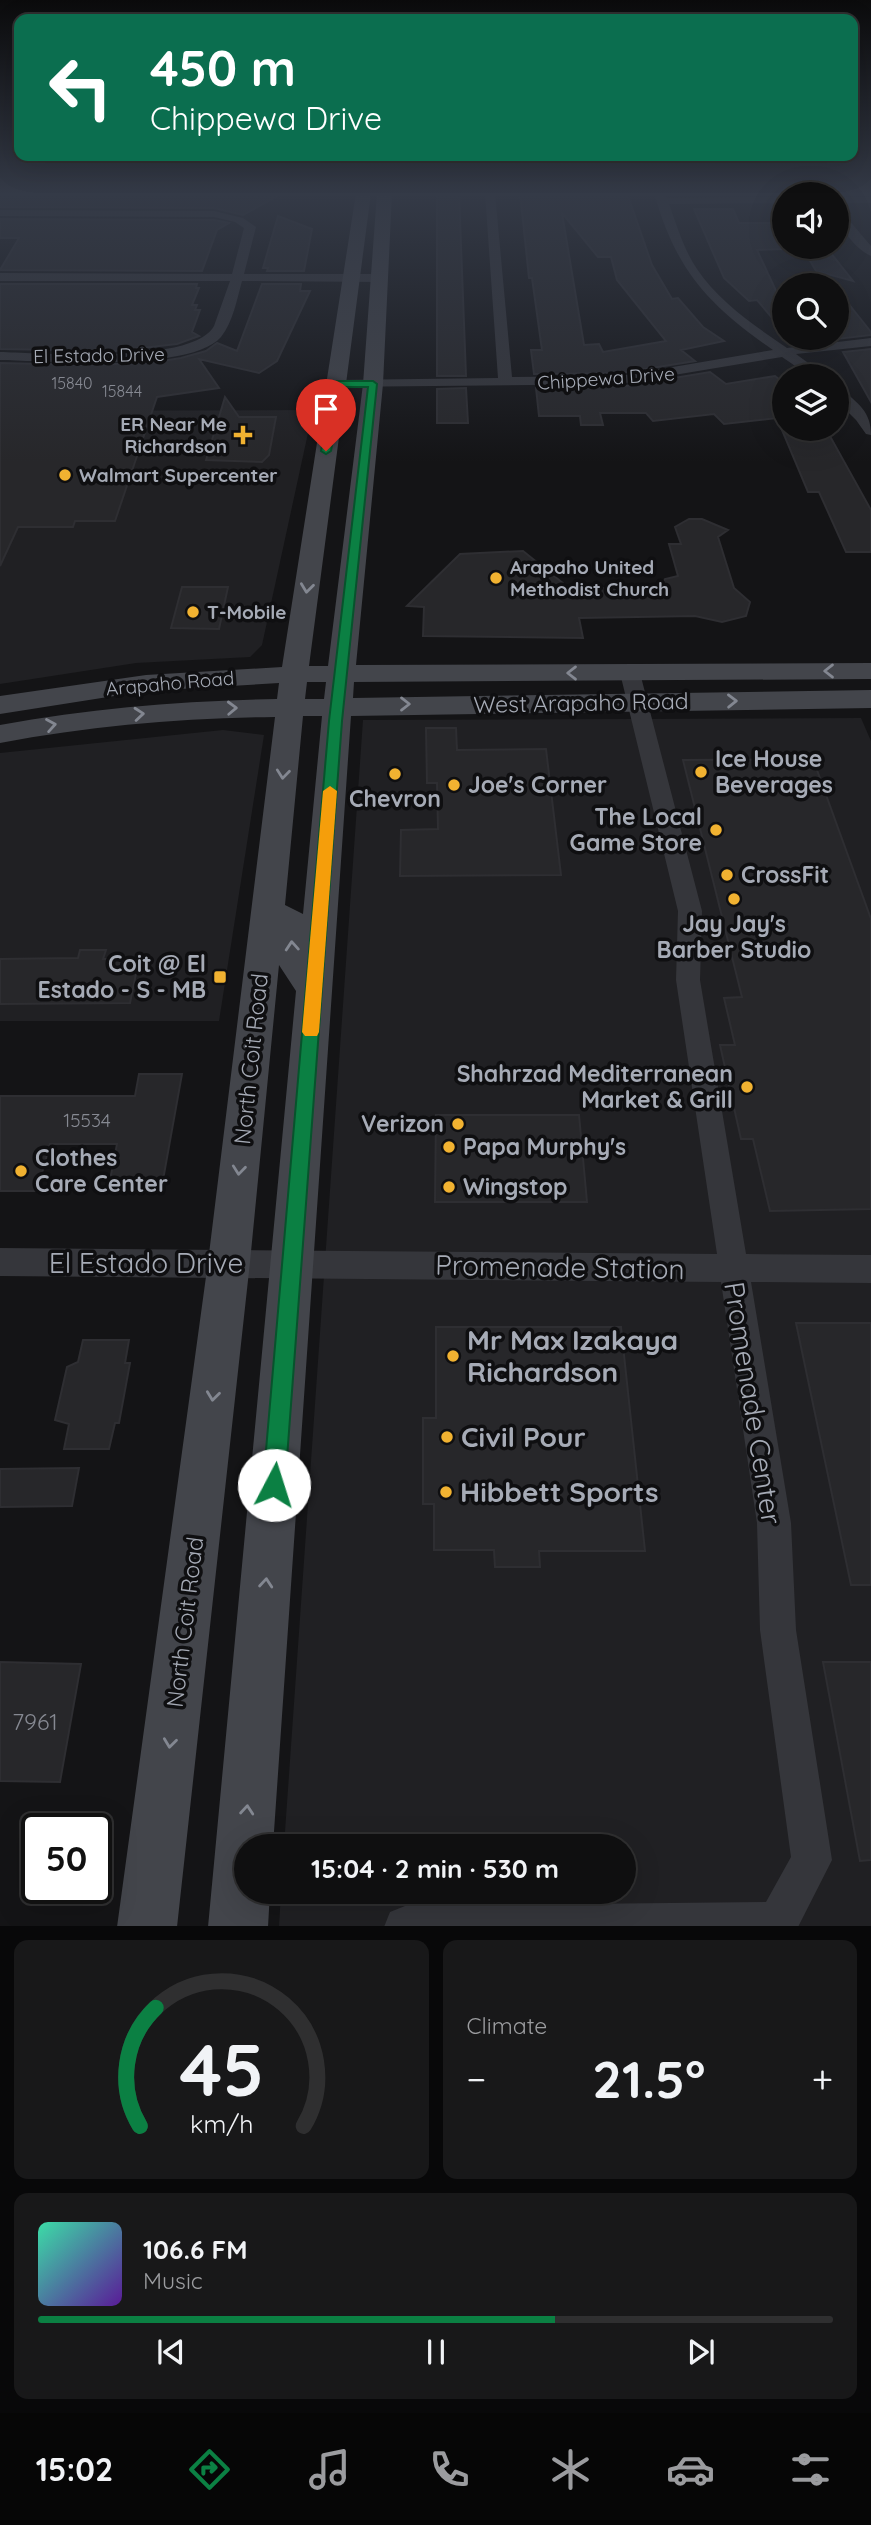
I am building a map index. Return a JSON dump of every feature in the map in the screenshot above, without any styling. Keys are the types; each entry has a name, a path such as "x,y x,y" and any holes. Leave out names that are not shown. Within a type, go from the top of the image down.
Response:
{"main road":[{"name":"North Coit Road","path":"147,1926 229,1262 293,690 350,283"},
{"path":"238,1926 337,705 373,384 379,283"},
{"path":"322,472 363,472"},
{"name":"West Arapaho Road","path":"293,690 337,705 871,671"},
{"name":"Arapaho Road","path":"0,734 103,718 209,709 293,690 342,673"},
{"name":"West Arapaho Road","path":"342,673 871,699"},
{"name":"Arapaho Road","path":"0,705 146,683 293,690"},
{"path":"267,917 283,917 290,921 293,959 314,990"}],"street":[{"name":"El Estado Drive","path":"0,356 166,355 188,351 202,345 218,332 234,283"},
{"path":"497,283 505,383"},
{"path":"702,283 730,310 802,364"},
{"name":"Chippewa Drive","path":"337,384 564,383 663,376 831,344 871,342"},
{"path":"849,404 871,431"},
{"name":"Promenade Center","path":"486,1926 777,1923 812,1860 778,1630 774,1523 688,980 690,911 635,687"},
{"name":"El Estado Drive","path":"0,1262 292,1264"},
{"name":"Promenade Station","path":"292,1264 871,1269"}],"shaded area":[{"path":"313,410 262,645 250,657 136,663 0,684 0,411"},
{"path":"861,718 871,741 871,1926 279,1926 280,1904 636,1904 636,1834 285,1834 363,720"},
{"path":"223,730 264,735 219,1021 0,1021 0,753"}],"building":[{"path":"437,283 462,283 466,376 437,376"},
{"path":"533,283 574,283 584,345 599,344 603,352 666,341 619,283 663,283 672,299 678,298 703,327 724,341 681,350 695,361 620,373 534,374 531,350 542,350"},
{"path":"729,283 772,283 772,318 757,300 749,301"},
{"path":"0,284 197,284 196,288 199,288 192,305 197,305 195,310 200,310 192,332 199,336 177,344 115,351 0,349"},
{"path":"262,284 301,284 300,291 310,291 277,361 259,373 199,359 219,388 157,397 115,521 75,521 73,527 18,527 0,566 0,363 150,363 206,351 217,343 237,351"},
{"path":"849,304 871,332 871,335 849,338"},
{"path":"871,349 871,402 843,352"},
{"path":"710,372 726,384 772,376 772,419 724,424 714,414 653,421 646,413 600,413 603,425 581,425 580,416 539,416 536,388 620,387"},
{"path":"466,388 468,423 437,423 437,389"},
{"name":"ER Near Me Richardson","path":"225,397 239,417 276,417 269,455 262,462 206,460"},
{"path":"787,441 833,441 871,510 871,552 846,552 819,492 808,492"},
{"name":"Arapaho United Methodist Church","path":"689,519 702,519 728,530 718,537 734,588 750,602 746,616 722,622 695,616 579,618 583,638 423,636 424,607 407,606 460,554 523,551 569,588 660,588 665,579 678,576 669,544 681,544 675,527"},
{"path":"182,587 228,587 219,629 171,628"},
{"path":"426,728 456,728 457,750 546,749 561,875 400,876 401,830 438,829 437,783 427,783"},
{"path":"813,759 871,919 871,1209 770,1211 753,1139 741,1139 720,1045 735,1045 724,998 742,997 683,760"},
{"path":"80,950 106,950 103,959 139,959 130,1003 0,1004 0,959 78,958"},
{"path":"139,1074 182,1074 163,1180 110,1180 117,1144 50,1144 37,1191 0,1191 0,1096 135,1096"},
{"path":"436,1115 579,1115 587,1202 435,1202"},
{"path":"796,1323 871,1323 871,1585 851,1585"},
{"path":"436,1327 621,1327 645,1551 539,1551 540,1567 495,1567 494,1550 434,1550 434,1504 423,1504 423,1418 436,1418"},
{"path":"83,1340 129,1340 125,1363 130,1363 119,1423 115,1423 109,1449 64,1449 69,1424 55,1420 67,1367 78,1362"},
{"path":"79,1468 72,1506 0,1507 0,1469"},
{"path":"0,1662 81,1664 60,1782 0,1781"},
{"path":"823,1662 871,1662 871,1860 860,1861"}],"slow traffic":[{"path":"311,1032 330,791"}],"place":[{"name":"ER Near Me Richardson","path":"243,435"},
{"name":"Walmart Supercenter","path":"65,475"},
{"name":"Arapaho United Methodist Church","path":"496,578"},
{"name":"T-Mobile","path":"193,612"},
{"name":"Ice House Beverages","path":"701,772"},
{"name":"Chevron","path":"395,774"},
{"name":"Joe's Corner","path":"454,785"},
{"name":"The Local Game Store","path":"716,830"},
{"name":"CrossFit","path":"727,875"},
{"name":"Jay Jay's Barber Studio","path":"734,899"},
{"name":"Coit @ El Estado - S - MB","path":"220,977"},
{"name":"Shahrzad Mediterranean Market & Grill","path":"747,1087"},
{"name":"Verizon","path":"458,1124"},
{"name":"Papa Murphy's","path":"449,1147"},
{"name":"Clothes Care Center","path":"21,1171"},
{"name":"Wingstop","path":"449,1187"},
{"name":"Mr Max Izakaya Richardson","path":"453,1356"},
{"name":"Civil Pour","path":"447,1437"},
{"name":"Hibbett Sports","path":"446,1492"}],"route":[{"path":"274,1485 335,721 373,384 337,384 326,451"}]}
